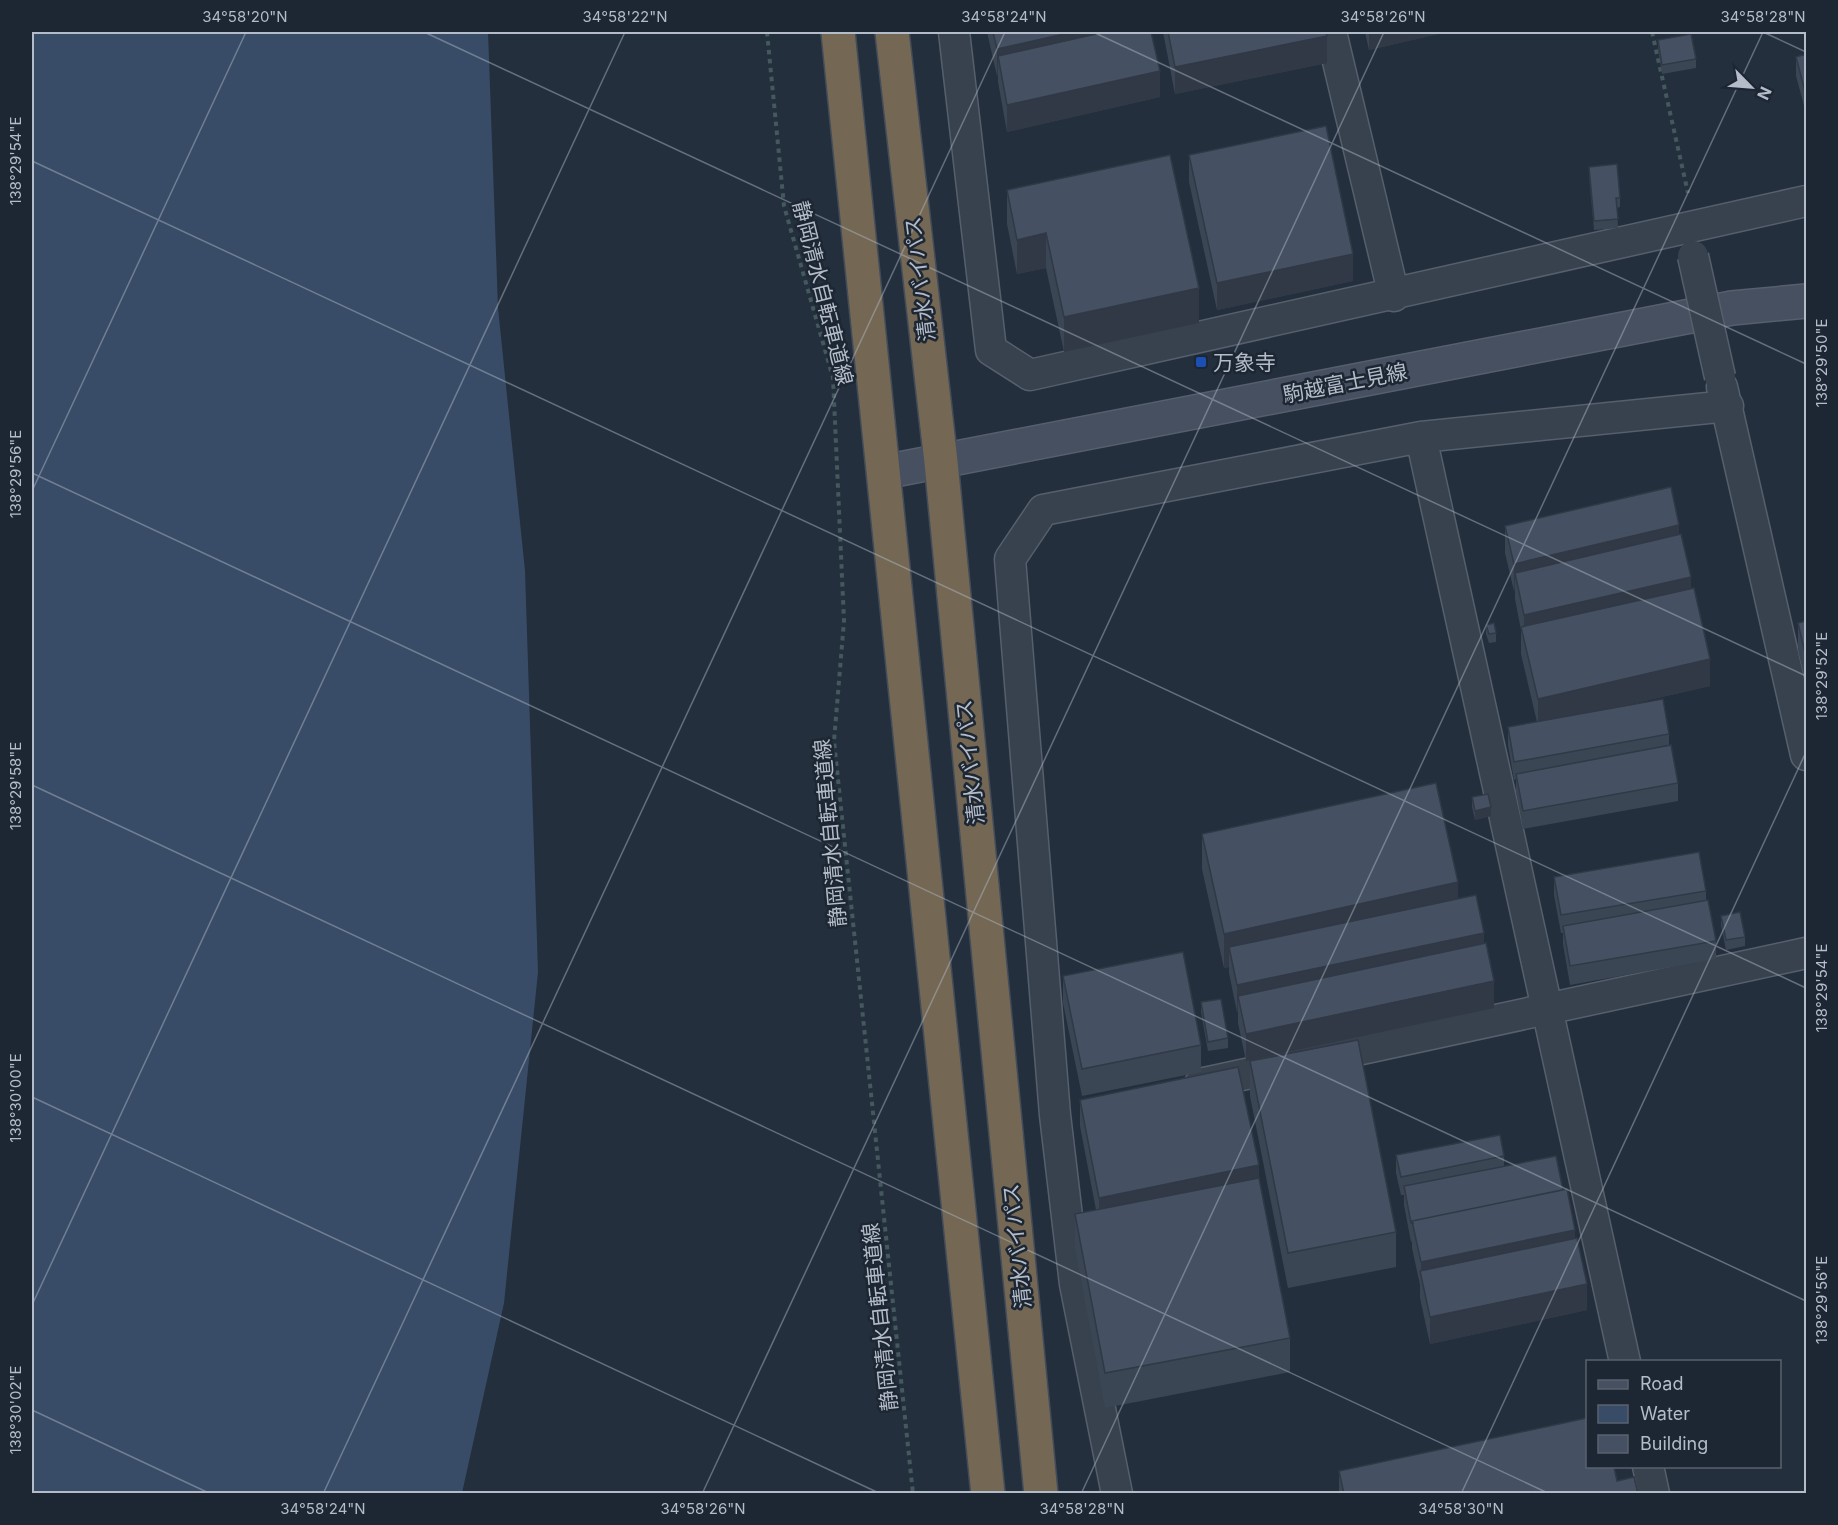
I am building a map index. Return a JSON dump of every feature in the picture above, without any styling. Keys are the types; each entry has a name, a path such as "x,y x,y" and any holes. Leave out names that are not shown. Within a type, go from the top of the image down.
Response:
{"highway":[{"path":"838,32 988,1494"},
{"name":"清水バイパス","path":"892,32 941,462 1041,1494"}],"main road":[{"name":"駒越富士見線","path":"884,472 1732,308 1806,301"}],"street":[{"path":"954,32 991,350 1030,375 1394,296 1692,237 1806,201"},
{"path":"1331,32 1394,296"},
{"path":"1692,237 1720,377 1806,755"},
{"path":"1117,1494 1075,1284 1067,1113 1010,559 1043,510 1421,436 1728,406"},
{"path":"1421,436 1550,1009 1625,1360"},
{"path":"1170,1090 1806,953"},
{"path":"1648,1468 1654,1494"}],"path":[{"name":"静岡清水自転車道線","path":"767,32 784,206 832,378 844,621 834,741 913,1494"},
{"path":"1652,32 1692,237"}],"water":[{"path":"32,32 488,32 498,308 525,571 538,972 504,1303 462,1493 32,1493"}],"building":[{"path":"993,32 1073,32 997,49"},
{"path":"1105,32 1151,32 1160,71 1007,105 998,56"},
{"path":"1168,32 1326,32 1327,36 1175,67"},
{"path":"1691,34 1696,59 1662,65 1658,40"},
{"path":"1806,54 1806,95 1796,57"},
{"path":"1326,126 1353,254 1217,283 1189,155"},
{"path":"1170,155 1199,288 1064,317 1046,233 1017,240 1007,190"},
{"path":"1617,164 1620,198 1616,198 1618,219 1594,221 1589,167"},
{"path":"1671,487 1679,525 1514,564 1505,526"},
{"path":"1681,534 1691,577 1524,615 1515,573"},
{"path":"1694,588 1710,659 1538,699 1521,627"},
{"path":"1806,621 1806,657 1798,623"},
{"path":"1494,623 1496,633 1489,634 1486,625"},
{"path":"1663,699 1669,734 1514,762 1508,727"},
{"path":"1671,745 1678,783 1523,811 1516,774"},
{"path":"1436,783 1458,882 1224,934 1202,834"},
{"path":"1488,794 1491,807 1475,811 1472,797"},
{"path":"1699,852 1706,891 1561,915 1554,877"},
{"path":"1476,895 1484,933 1237,985 1229,947"},
{"path":"1708,900 1716,941 1570,966 1563,926"},
{"path":"1740,912 1745,937 1726,940 1721,916"},
{"path":"1486,943 1494,981 1246,1034 1238,996"},
{"path":"1183,952 1201,1045 1082,1069 1063,976"},
{"path":"1221,999 1228,1038 1208,1042 1201,1002"},
{"path":"1358,1040 1396,1232 1288,1253 1250,1061"},
{"path":"1238,1067 1259,1165 1099,1198 1080,1100"},
{"path":"1500,1135 1504,1156 1401,1177 1396,1155"},
{"path":"1556,1156 1563,1190 1411,1223 1404,1186"},
{"path":"1259,1178 1290,1338 1105,1373 1075,1214"},
{"path":"1567,1189 1575,1230 1421,1262 1412,1221"},
{"path":"1577,1238 1587,1284 1430,1317 1420,1271"},
{"path":"1586,1418 1586,1468 1614,1468 1617,1481 1634,1477 1638,1494 1344,1494 1339,1471"}],"place":[{"name":"万象寺","path":"1201,362"}]}
